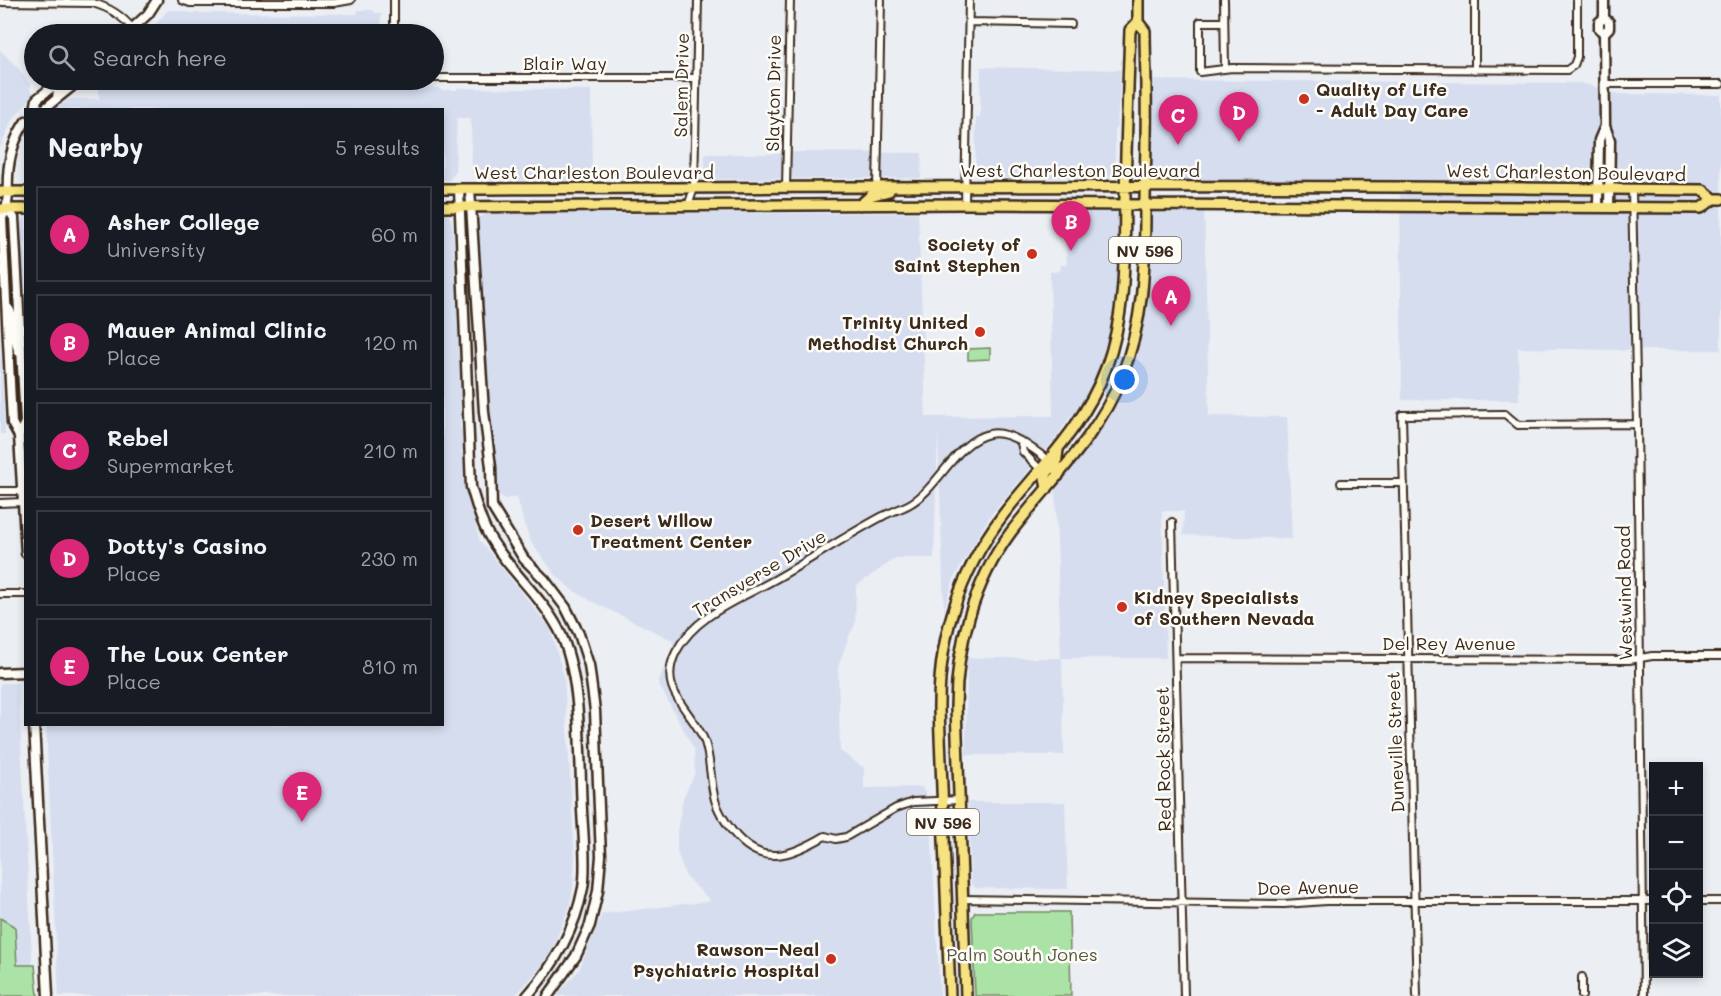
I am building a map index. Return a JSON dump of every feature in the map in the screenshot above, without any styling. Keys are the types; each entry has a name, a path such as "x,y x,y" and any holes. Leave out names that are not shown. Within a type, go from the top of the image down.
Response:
{"main road":[{"name":"NV 596","path":"966,996 956,692 961,652 972,606 993,560 1010,534 1094,429 1122,377 1135,333 1143,296 1146,186 1145,31 1138,22 1138,0"},
{"name":"NV 596","path":"950,996 939,694 943,648 954,607 970,566 1003,514 1058,450 1076,425 1096,390 1116,336 1125,277 1130,30 1138,22"},
{"path":"860,205 870,196 903,187"},
{"name":"West Charleston Boulevard","path":"444,189 1412,187 1703,190 1717,199 1701,208 965,204 444,207"},
{"path":"1412,187 1412,205"},
{"path":"4,192 24,192"},
{"path":"4,209 24,209"},
{"path":"1058,450 1058,476"},
{"path":"1047,489 1046,477 1050,468 1048,460"},
{"path":"943,648 961,652"}],"street":[{"path":"138,24 157,0"},
{"path":"182,0 190,3 334,3 351,0"},
{"path":"394,0 394,24"},
{"name":"Salem Drive","path":"688,206 694,188 698,0"},
{"name":"Slayton Drive","path":"786,188 790,0"},
{"path":"877,187 881,0"},
{"path":"965,204 969,0"},
{"path":"1224,0 1225,69"},
{"path":"1475,0 1475,70"},
{"path":"1224,22 1200,22 1200,72 1225,69 1567,70 1574,65 1577,57 1577,0"},
{"path":"1604,0 1604,18 1599,22 1599,29 1605,33 1605,126 1610,140 1610,207"},
{"path":"0,2 93,3 116,12 124,24"},
{"path":"969,22 1071,24"},
{"name":"Blair Way","path":"444,78 697,78"},
{"path":"1605,84 1721,84"},
{"path":"35,108 37,99 48,90"},
{"path":"57,99 58,90"},
{"path":"45,108 68,90"},
{"path":"24,125 10,156 2,218 12,423 19,436 24,519"},
{"path":"1598,207 1599,140 1605,126"},
{"path":"459,189 471,487 488,535 512,568 538,597 563,639 573,672 583,886 570,930 554,963 527,996"},
{"path":"470,189 492,507 524,559 544,579 566,608 579,634 589,664 595,711 600,830 598,891 585,938 576,956 548,996"},
{"name":"Westwind Road","path":"1632,190 1644,996"},
{"path":"4,209 14,218 24,401 11,402"},
{"path":"7,307 12,313 14,341 22,358"},
{"name":"Duneville Street","path":"1417,996 1402,415 1505,414 1518,425 1637,424"},
{"path":"19,436 24,424"},
{"name":"Transverse Drive","path":"959,800 913,802 876,819 846,837 836,839 825,836 789,854 770,856 752,849 729,827 715,801 705,742 678,701 672,687 670,674 672,664 685,637 716,612 925,494 973,440 991,433 1009,435 1021,443 1030,445 1048,460"},
{"path":"470,439 487,438"},
{"path":"1021,443 1023,452 1041,470"},
{"path":"1341,483 1404,483"},
{"path":"0,492 22,491"},
{"path":"0,502 23,502"},
{"name":"Red Rock Street","path":"1172,522 1184,996"},
{"path":"0,594 24,594"},
{"path":"563,639 579,634"},
{"name":"Del Rey Avenue","path":"1176,658 1629,660 1652,656 1721,656"},
{"path":"0,673 24,672"},
{"path":"34,726 48,996"},
{"path":"582,830 600,830"},
{"name":"Doe Avenue","path":"962,899 1284,904 1326,901 1649,902"},
{"path":"1703,902 1721,901"},
{"path":"570,930 585,938"},
{"path":"1582,977 1582,996"}],"shaded area":[{"path":"358,10 374,10 374,13 381,13 381,24 156,24 167,11 357,14"},
{"path":"0,50 24,76 24,90 31,90 34,94 12,120 0,148"},
{"path":"981,67 1121,70 1115,129 1115,177 975,178 976,117 980,117"},
{"path":"1150,80 1581,83 1619,94 1721,95 1721,350 1620,351 1518,348 1519,400 1402,400 1400,188 1146,186"},
{"path":"458,88 591,90 592,180 479,179 475,177 475,172 472,173 471,118 457,118 455,173 449,180 444,180 444,108 56,108 69,99 99,99 99,90 457,90"},
{"path":"922,153 921,178 705,179 705,154"},
{"path":"1125,205 1116,336 1082,416 1071,416 1055,439 990,516 955,576 944,609 938,432 934,558 896,558 856,586 855,625 838,667 840,751 864,768 864,788 922,787 930,805 940,996 556,996 579,970 602,914 711,901 686,877 677,851 677,831 683,798 695,773 694,749 658,683 665,665 675,650 672,640 571,589 555,574 532,544 517,497 505,499 499,495 490,426 476,219 486,214 918,213 926,417 1053,416 1050,272 1060,271 1061,265 1067,265 1065,217 1076,206"},
{"path":"1145,205 1204,205 1209,416 1287,417 1292,539 1183,535 1184,511 1162,511 1166,658 1062,658 1064,755 966,755 967,658 1061,658 1055,480 1111,400 1140,310"},
{"path":"444,214 449,215 453,226 464,483 480,541 550,628 564,677 575,859 569,908 548,959 515,996 59,996 46,726 444,726"},
{"path":"24,219 24,303 20,225"},
{"path":"0,337 5,434 0,434"},
{"path":"0,683 18,683 34,996 0,996"},
{"path":"968,802 1065,802 1068,889 977,888 973,886 971,883"}],"green space":[{"path":"990,348 990,359 968,360 968,349"},
{"name":"Palm South Jones","path":"975,912 1069,912 1071,996 975,996 972,918"},
{"path":"0,918 15,927 17,965 35,965 38,996 0,996"}],"place":[{"name":"Quality of Life - Adult Day Care","path":"1304,99"},
{"name":"Dotty's Casino","path":"1239,142"},
{"name":"Rebel","path":"1178,145"},
{"name":"Mauer Animal Clinic","path":"1071,251"},
{"name":"Society of Saint Stephen","path":"1032,254"},
{"name":"Asher College","path":"1171,326"},
{"name":"Trinity United Methodist Church","path":"980,332"},
{"name":"Desert Willow Treatment Center","path":"578,530"},
{"name":"Kidney Specialists of Southern Nevada","path":"1122,607"},
{"name":"The Loux Center","path":"302,822"},
{"name":"Rawson–Neal Psychiatric Hospital","path":"831,959"}]}
